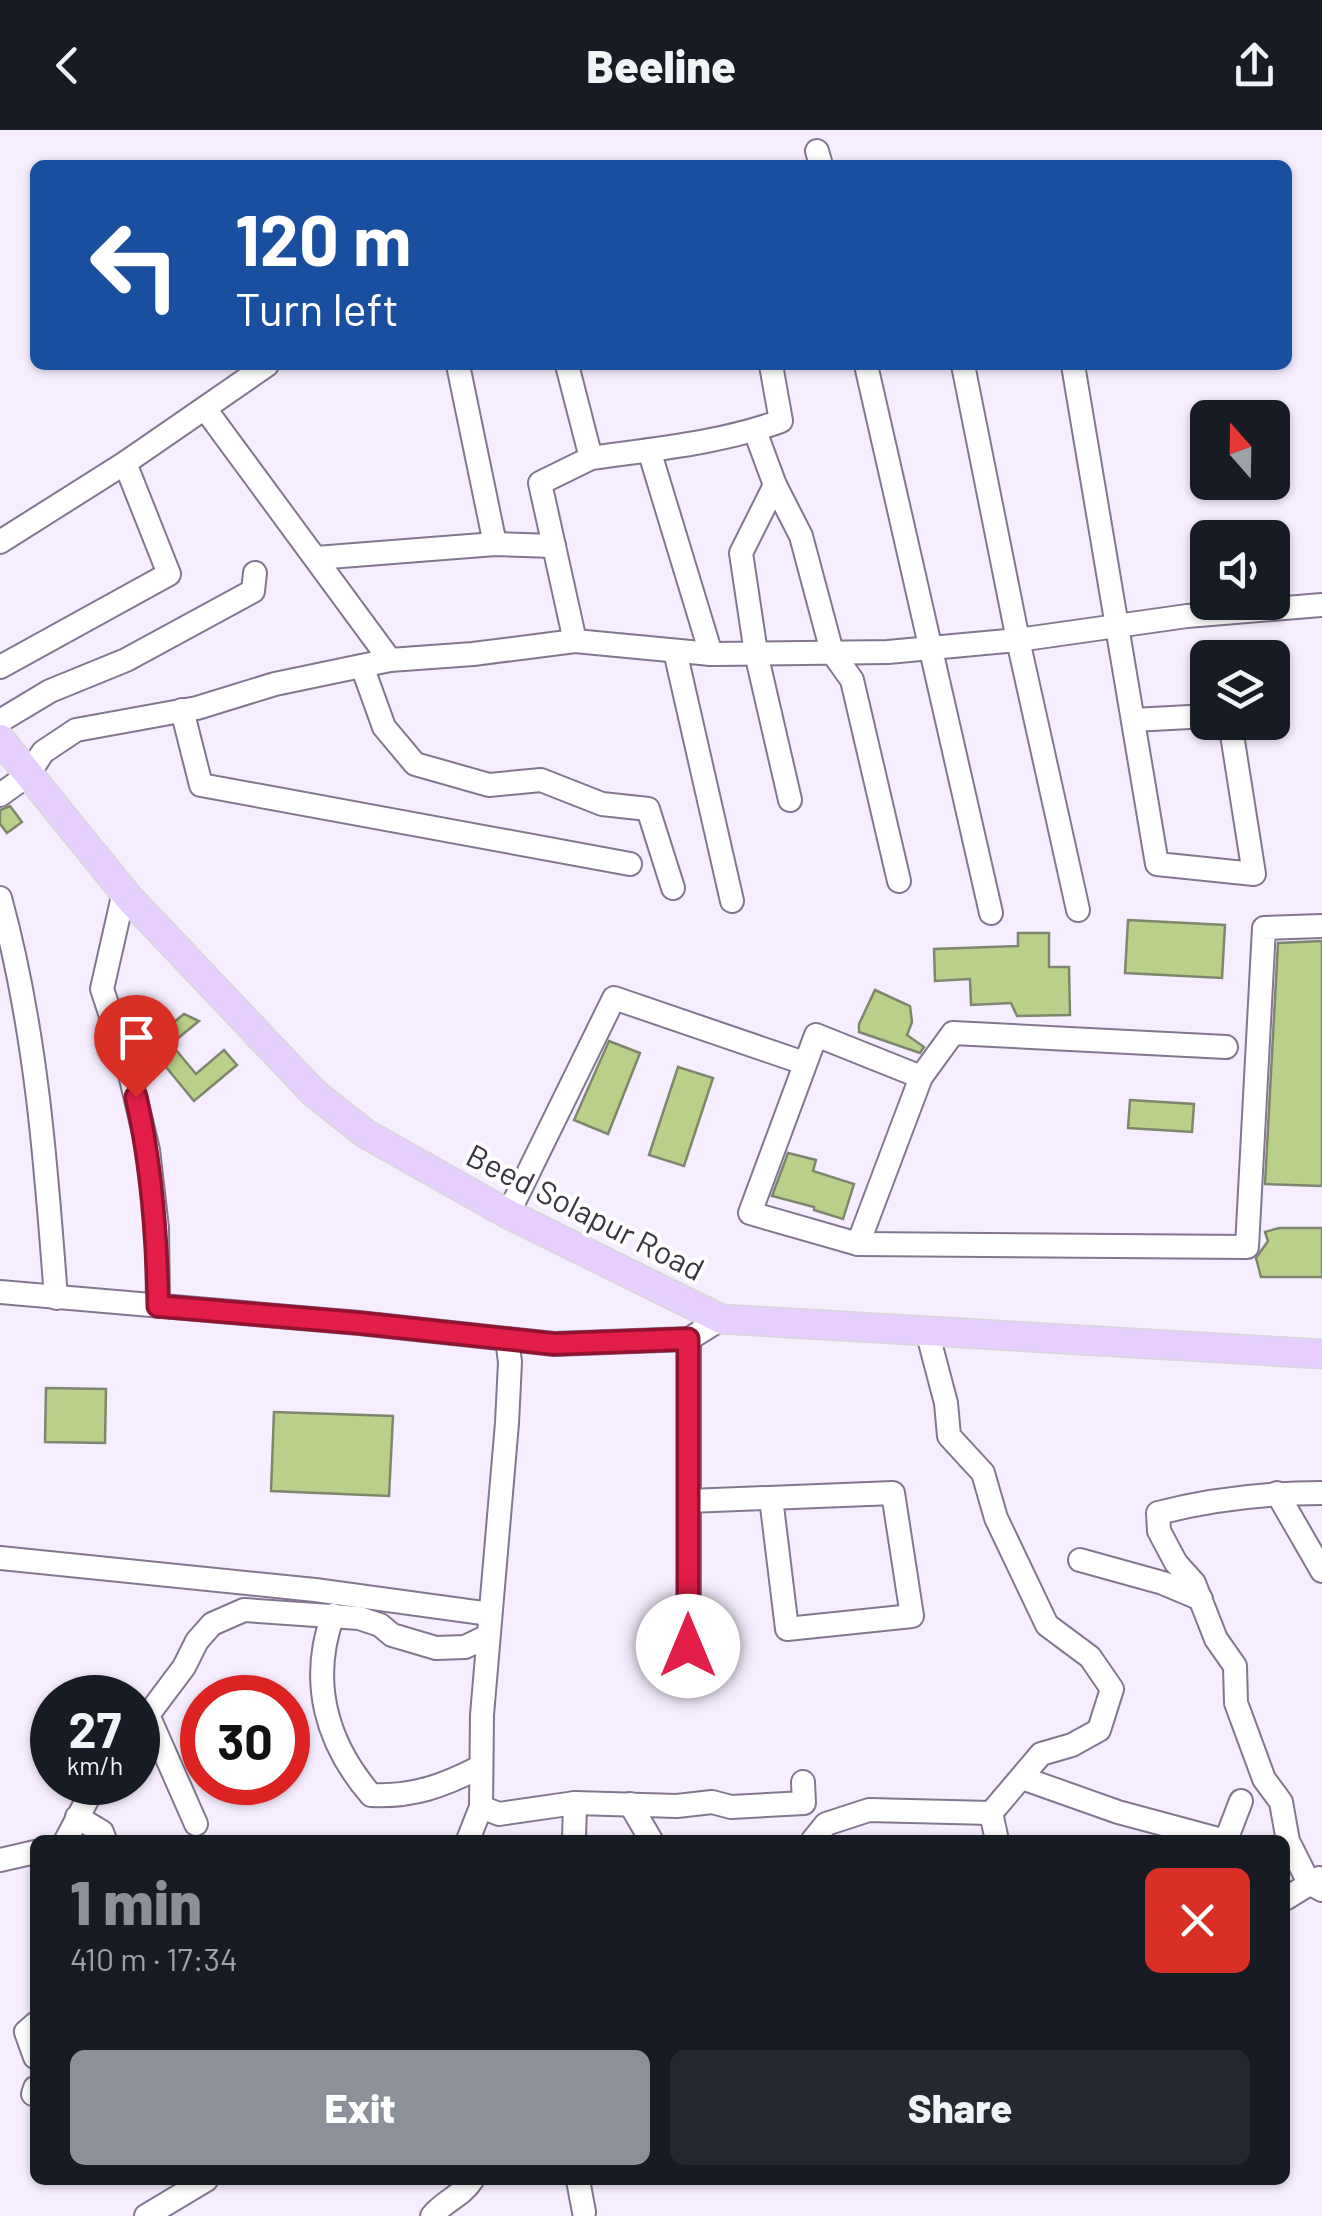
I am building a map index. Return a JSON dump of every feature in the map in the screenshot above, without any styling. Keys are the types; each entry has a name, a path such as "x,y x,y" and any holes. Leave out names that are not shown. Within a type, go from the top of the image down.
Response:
{"main road":[{"name":"Beed Solapur Road","path":"0,739 124,892 314,1094 366,1134 508,1214 721,1319 1322,1354"}],"street":[{"path":"0,542 206,410 260,370"},
{"path":"459,370 495,544"},
{"path":"568,370 591,458"},
{"path":"575,640 540,484 591,458 756,430 782,421 772,370"},
{"path":"867,370 991,912"},
{"path":"964,370 1078,910"},
{"path":"1074,370 1157,864 1254,874 1233,740"},
{"path":"206,410 390,660"},
{"path":"756,430 775,485 801,536 832,652 852,680 899,881"},
{"path":"648,450 711,654"},
{"path":"0,667 170,574 125,463"},
{"path":"775,485 741,552 756,653 790,800"},
{"path":"316,558 495,544 554,546"},
{"path":"0,722 50,691 126,660 253,591 255,573"},
{"path":"0,795 28,774 43,752 76,730 182,710 275,684 390,660 575,640 711,654 931,648 1322,605"},
{"path":"675,651 732,900"},
{"path":"362,666 384,727 414,764 490,785 541,780 602,804 648,809 674,888"},
{"path":"182,710 202,785 630,864"},
{"path":"1133,720 1190,717"},
{"path":"124,892 102,989 129,1070 148,1150 158,1306"},
{"path":"0,898 25,995 44,1144 56,1298"},
{"path":"921,1077 816,1034 750,1213 858,1244 1246,1246 1264,928 1322,926"},
{"path":"508,1214 614,998 804,1063"},
{"path":"858,1244 921,1077 953,1033 1226,1047"},
{"path":"0,1292 554,1344 688,1339 721,1319"},
{"path":"927,1332 946,1403 949,1436 984,1473 996,1518 1047,1625 1090,1658 1112,1689 1099,1730 1041,1754 992,1813"},
{"path":"470,1835 481,1808 489,1625 508,1422 507,1339"},
{"path":"688,1339 688,1646"},
{"path":"688,1502 771,1498 893,1493 912,1616 788,1629 771,1498"},
{"path":"1287,1835 1281,1802 1264,1779 1236,1704 1235,1666 1216,1639 1194,1583 1176,1562 1160,1531 1158,1512 1204,1501 1277,1493 1322,1493"},
{"path":"1277,1493 1322,1571"},
{"path":"0,1558 316,1590 489,1625"},
{"path":"1080,1560 1163,1583 1201,1599"},
{"path":"160,1696 212,1624 244,1610 359,1618 380,1625 392,1635 436,1648 465,1647 489,1625"},
{"path":"333,1615 326,1633 320,1682 324,1709 332,1735 353,1774 371,1795 401,1796 438,1788 480,1768"},
{"path":"160,1751 196,1824"},
{"path":"1022,1778 1118,1812 1205,1835"},
{"path":"481,1808 499,1814 575,1803 678,1806 712,1802 731,1807 804,1792 822,1835"},
{"path":"1226,1835 1241,1801"},
{"path":"574,1835 575,1803"},
{"path":"630,1804 649,1835"},
{"path":"68,1835 84,1805"},
{"path":"824,1835 869,1810 992,1813"},
{"path":"992,1813 996,1835"},
{"path":"77,1818 103,1835"},
{"path":"1290,1844 1317,1883 1290,1896"},
{"path":"0,1860 30,1853"},
{"path":"146,2216 198,2185"},
{"path":"432,2216 469,2185"},
{"path":"579,2185 584,2212"}],"building":[{"path":"10,806 22,822 7,833 0,824 0,810"},
{"path":"1128,920 1225,925 1222,978 1125,973"},
{"path":"1018,933 1049,933 1049,967 1069,967 1070,1015 1017,1016 1011,1003 971,1005 970,979 935,981 934,949 1018,946"},
{"path":"1322,941 1322,1186 1265,1184 1278,943"},
{"path":"875,990 910,1006 912,1022 907,1035 924,1047 920,1053 859,1032"},
{"path":"184,1014 199,1021 171,1044 196,1074 224,1050 237,1065 194,1101 147,1044"},
{"path":"609,1041 640,1053 608,1134 574,1120"},
{"path":"678,1067 713,1078 684,1166 649,1155"},
{"path":"1130,1100 1194,1104 1192,1132 1128,1128"},
{"path":"788,1153 816,1160 813,1171 854,1184 843,1219 772,1196"},
{"path":"1279,1228 1322,1228 1322,1277 1261,1277 1256,1258 1268,1241 1265,1232"},
{"path":"46,1388 106,1389 105,1443 45,1442"},
{"path":"274,1412 393,1416 389,1496 271,1491"}],"route":[{"path":"136,1097 148,1150 158,1306 554,1344 688,1339 688,1646"}]}
